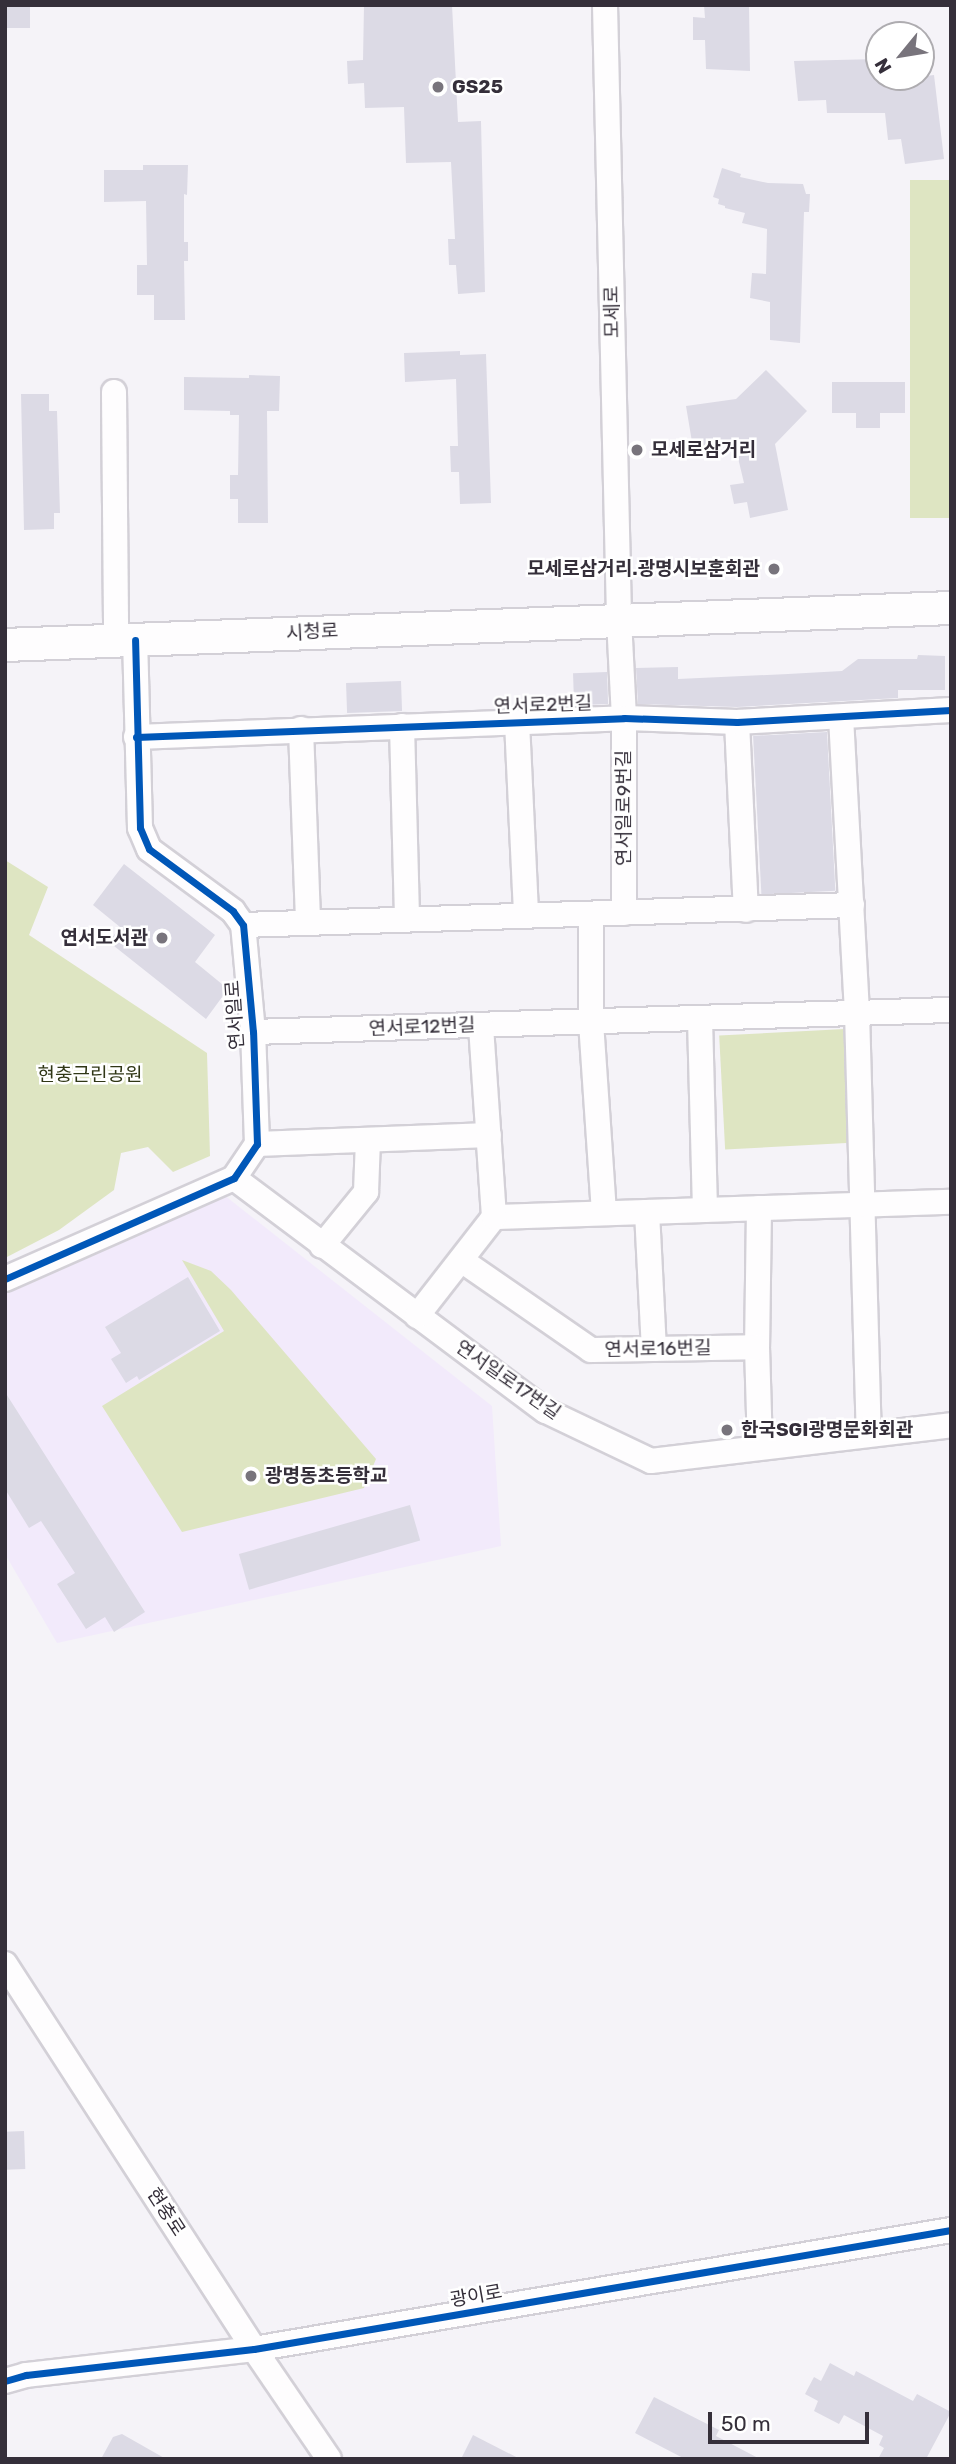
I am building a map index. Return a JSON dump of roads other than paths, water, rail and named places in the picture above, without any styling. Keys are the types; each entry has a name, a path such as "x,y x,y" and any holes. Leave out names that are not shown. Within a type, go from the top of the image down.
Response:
{"main road":[{"name":"시청로","path":"5,645 951,608"}],"street":[{"name":"모세로","path":"605,5 619,619"},
{"path":"114,392 125,641 136,737 140,828 149,849 233,911 243,925 852,905"},
{"name":"연서일로9번길","path":"619,619 624,718 624,913"},
{"name":"연서로2번길","path":"136,737 624,718 737,722 951,710"},
{"path":"841,717 857,1012 869,1434"},
{"path":"517,722 526,915"},
{"path":"737,722 746,910"},
{"path":"402,726 407,919"},
{"path":"301,729 308,923"},
{"path":"591,914 591,1022 604,1213"},
{"name":"연서일로","path":"243,925 253,1032 257,1144"},
{"name":"연서로12번길","path":"253,1032 951,1010"},
{"path":"700,1019 705,1210"},
{"path":"417,1316 494,1217 481,1025"},
{"path":"5,1279 234,1178 257,1144 489,1135"},
{"path":"322,1246 366,1192 368,1140"},
{"name":"연서일로17번길","path":"234,1178 545,1411 651,1461 951,1425"},
{"path":"494,1217 951,1202"},
{"path":"760,1208 757,1347 760,1447"},
{"path":"647,1212 653,1349"},
{"name":"연서로16번길","path":"461,1260 590,1350 757,1347"},
{"name":"현충로","path":"5,1964 254,2349 329,2459"},
{"name":"광이로","path":"5,2381 26,2375 254,2349 951,2230"}],"place":[{"name":"GS25","path":"438,87"},
{"name":"모세로삼거리","path":"637,450"},
{"name":"모세로삼거리.광명시보훈회관","path":"774,569"},
{"name":"연서도서관","path":"162,938"},
{"name":"한국SGI광명문화회관","path":"727,1430"},
{"name":"광명동초등학교","path":"251,1476"}],"park label":[{"name":"현충근린공원","path":"90,1075"}]}
